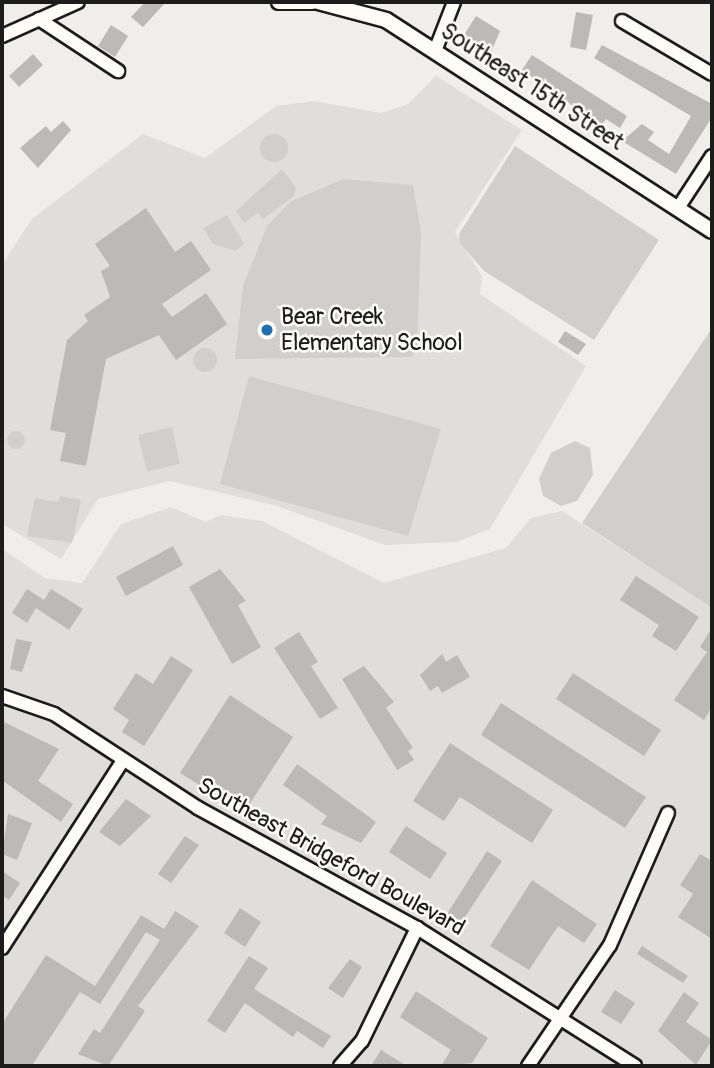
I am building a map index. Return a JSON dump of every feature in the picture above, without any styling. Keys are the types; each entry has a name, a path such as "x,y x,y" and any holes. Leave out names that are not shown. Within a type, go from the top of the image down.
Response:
{"main road":[{"path":"279,2 312,2"},
{"name":"Southeast 15th Street","path":"318,2 386,20 712,231"}],"street":[{"path":"2,36 78,2"},
{"path":"435,51 454,2"},
{"path":"39,19 118,71"},
{"path":"622,21 712,74"},
{"path":"678,208 712,156"},
{"name":"Southeast Bridgeford Boulevard","path":"2,696 54,714 123,760 417,928 562,1017 635,1066"},
{"path":"2,948 123,760"},
{"path":"528,1066 610,945 668,813"},
{"path":"340,1066 362,1041 417,928"}],"shaded area":[{"name":"Bear Creek Elementary School","path":"436,76 522,130 455,232 482,276 480,294 586,366 490,529 456,542 385,545 277,506 170,481 98,499 61,559 2,524 2,265 32,219 143,134 205,158 276,106 314,101 381,113 408,104"},
{"path":"274,134 284,138 288,148 284,158 274,162 264,158 260,148 264,138"},
{"path":"515,146 659,240 594,340 484,271 460,243 459,234"},
{"path":"282,169 296,187 294,196 263,219 258,213 244,223 236,211"},
{"path":"343,179 413,185 421,232 417,350 411,357 235,359 243,286 267,226 290,202"},
{"path":"227,215 244,244 235,251 213,244 203,228"},
{"path":"712,328 712,608 582,523"},
{"path":"205,348 216,355 217,360 210,371 205,372 194,365 193,360 200,349"},
{"path":"249,376 441,429 408,536 220,484"},
{"path":"172,427 180,464 147,471 138,435"},
{"path":"16,431 22,434 25,440 22,446 16,449 10,446 7,440 10,434"},
{"path":"575,441 590,448 593,475 577,501 561,506 543,496 539,479 551,453"},
{"path":"60,496 81,500 72,543 27,536 35,498 58,502"},
{"path":"171,507 206,522 220,515 262,521 384,583 506,548 531,518 562,511 712,608 712,1066 2,1066 2,549 45,578 82,583 121,524"}],"building":[{"path":"145,2 166,2 143,27 131,17"},
{"path":"576,12 593,15 586,50 570,47"},
{"path":"476,16 500,31 491,52 464,35"},
{"path":"111,25 128,36 115,57 98,46"},
{"path":"602,45 712,104 712,117 676,174 622,141 642,124 654,132 648,140 669,154 691,116 594,58"},
{"path":"33,54 43,65 19,87 9,76"},
{"path":"532,55 627,116 620,128 606,119 601,126 522,70"},
{"path":"63,121 71,130 38,168 20,148 46,126 51,132"},
{"path":"146,208 175,252 191,241 211,270 162,304 172,317 206,293 227,324 176,360 159,335 106,359 86,466 60,461 66,433 50,430 67,340 88,321 84,315 110,297 101,271 110,266 95,244"},
{"path":"565,331 586,344 578,355 558,342"},
{"path":"173,546 183,565 126,596 116,577"},
{"path":"220,569 246,601 238,605 261,647 232,664 189,587"},
{"path":"636,576 699,617 676,651 652,636 659,625 620,600"},
{"path":"27,589 44,600 51,589 83,609 69,630 36,608 27,623 12,613"},
{"path":"712,628 712,707 704,720 674,700 707,652 700,647"},
{"path":"299,632 318,662 311,666 338,708 320,719 274,648"},
{"path":"16,639 32,642 22,672 10,669"},
{"path":"442,654 446,662 457,655 470,677 442,693 438,686 430,691 420,675"},
{"path":"171,656 193,670 144,746 122,732 129,720 113,709 136,673 153,684"},
{"path":"364,666 394,702 386,708 413,748 408,751 414,760 397,770 342,679"},
{"path":"573,673 661,730 644,756 556,699"},
{"path":"230,695 293,737 249,805 207,778 201,786 180,773"},
{"path":"501,703 646,797 625,828 481,735"},
{"path":"2,721 59,749 38,781 73,804 61,822 2,780"},
{"path":"450,743 553,810 532,843 460,797 444,821 413,801"},
{"path":"297,764 376,822 361,843 321,824 327,816 283,785"},
{"path":"126,799 151,816 120,846 99,832"},
{"path":"8,814 32,823 17,860 2,854"},
{"path":"406,826 447,853 430,879 389,852"},
{"path":"185,836 199,845 171,883 158,874"},
{"path":"487,851 502,861 459,926 445,917"},
{"path":"700,854 712,861 712,939 678,917 693,894 680,885"},
{"path":"2,871 20,883 9,900 2,895"},
{"path":"532,880 597,924 584,943 558,926 529,970 490,946"},
{"path":"240,908 261,922 245,947 224,933"},
{"path":"175,911 199,926 138,1006 145,1011 108,1066 78,1054 94,1029 100,1033 160,940 146,932 100,1004 80,992 33,1064 2,1066 2,1024 46,955 95,986 141,915 164,929"},
{"path":"642,946 688,976 683,983 637,954"},
{"path":"249,956 268,968 254,989 331,1036 323,1048 297,1031 293,1037 245,1003 225,1033 207,1021"},
{"path":"350,959 362,967 343,998 328,988"},
{"path":"615,990 635,1003 621,1024 601,1012"},
{"path":"416,991 488,1038 472,1063 441,1066 451,1050 400,1017"},
{"path":"684,992 699,1003 686,1022 712,1040 696,1065 658,1031"},
{"path":"381,1050 407,1066 371,1066"}],"place":[{"name":"Bear Creek Elementary School","path":"267,330"}]}
